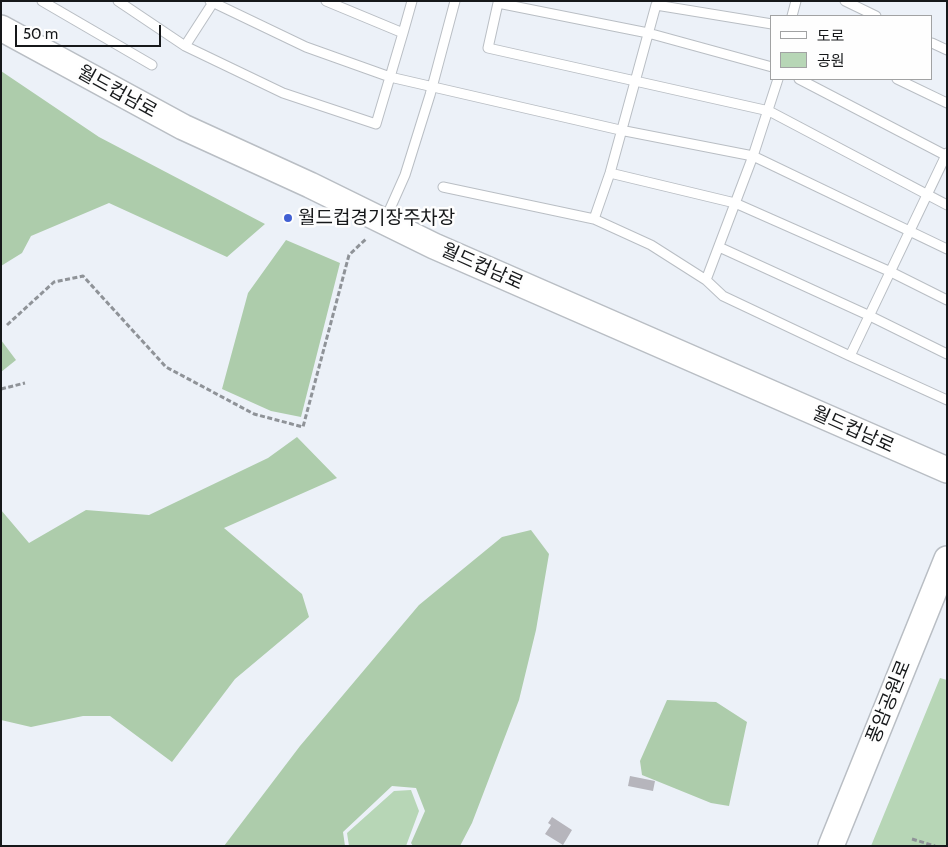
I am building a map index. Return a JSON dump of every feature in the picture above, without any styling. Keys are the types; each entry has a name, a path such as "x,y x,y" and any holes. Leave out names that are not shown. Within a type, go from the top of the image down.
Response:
{"street":[{"name":"월드컵남로","path":"1,28 183,128 310,185 434,246 947,470"},
{"name":"풍암공원로","path":"832,846 947,559"}],"lane":[{"path":"42,1 152,64"},
{"path":"118,1 185,46 283,93 376,124 412,1"},
{"path":"326,1 403,33"},
{"path":"384,222 405,176 432,87 455,1"},
{"path":"792,15 796,1"},
{"path":"845,1 874,15"},
{"path":"185,46 212,2 306,48 390,77 620,130 753,156 947,249"},
{"path":"770,66 648,33 498,3 488,48 769,111 947,205"},
{"path":"594,219 610,173 620,130 656,5 770,24"},
{"path":"933,43 947,50"},
{"path":"706,280 753,156 778,80"},
{"path":"801,80 946,155 911,232 850,356"},
{"path":"899,80 947,103"},
{"path":"610,173 735,203 891,272 947,300"},
{"path":"443,187 594,219 651,245 706,280 723,296 947,400"},
{"path":"719,247 870,316 947,354"}],"path":[{"path":"7,325 54,282 83,276 166,367 254,414 303,426 349,255 384,222"},
{"path":"1,389 24,383"},
{"path":"912,839 935,846"}],"green space":[{"path":"1,71 99,137 265,224 227,257 109,203 31,236 22,253 1,266"},
{"path":"286,240 340,263 301,417 271,411 222,389 248,293"},
{"path":"1,340 16,360 1,372"},
{"path":"297,437 337,478 224,528 302,594 309,617 235,679 172,762 110,716 83,716 31,727 1,720 1,510 29,543 86,510 149,515 268,458"},
{"path":"531,530 549,554 536,630 519,700 472,823 460,846 413,846 411,843 425,811 416,788 392,786 343,832 345,846 224,846 300,746 419,605 502,537"},
{"path":"940,678 947,680 947,846 871,846"},
{"path":"667,700 716,702 747,722 729,806 711,803 642,775 640,761"},
{"path":"411,790 419,811 406,846 349,846 347,833 394,791"}],"building":[{"path":"630,776 655,781 653,791 628,786"},
{"path":"552,817 572,830 563,845 545,834 551,825 548,823"}],"place":[{"name":"월드컵경기장주차장","path":"288,218"}]}
